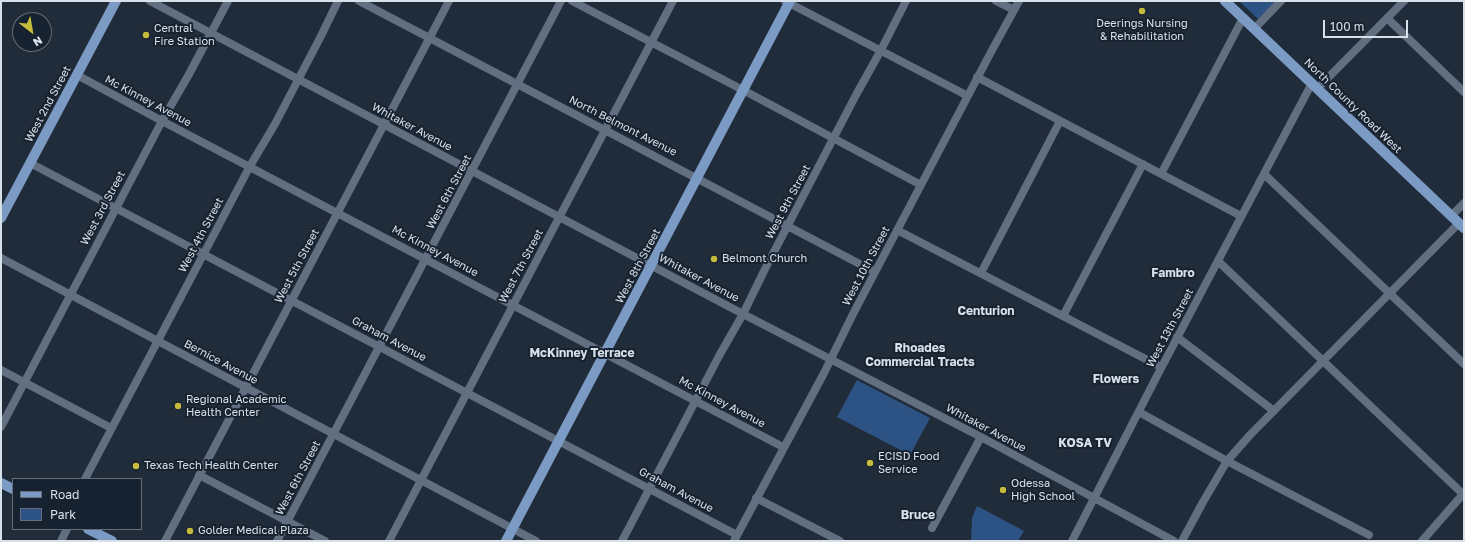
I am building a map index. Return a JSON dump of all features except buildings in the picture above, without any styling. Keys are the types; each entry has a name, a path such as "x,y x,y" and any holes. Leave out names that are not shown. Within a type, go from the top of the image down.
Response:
{"main road":[{"name":"West 2nd Street","path":"1,218 116,1"},
{"name":"North County Road West","path":"1225,1 1461,226"},
{"name":"West 8th Street","path":"506,541 788,2"},
{"path":"1,483 12,488"},
{"path":"90,530 112,541"}],"street":[{"name":"Whitaker Avenue","path":"150,1 743,314 981,437 1174,541"},
{"name":"West 3rd Street","path":"1,426 162,121 228,1"},
{"name":"West 4th Street","path":"86,478 250,166 275,124 338,1"},
{"name":"North Belmont Avenue","path":"360,1 875,272"},
{"name":"West 5th Street","path":"165,541 449,1"},
{"name":"West 6th Street","path":"277,541 473,171 561,1"},
{"path":"572,1 921,185"},
{"name":"West 7th Street","path":"389,541 673,1"},
{"name":"West 9th Street","path":"622,541 743,314 906,1"},
{"path":"996,1 1014,10"},
{"name":"West 10th Street","path":"735,538 831,359 977,77 1019,1"},
{"path":"1254,29 1281,1"},
{"name":"West 13th Street","path":"1072,541 1161,367 1241,216 1315,86 1404,1"},
{"path":"788,2 968,96"},
{"path":"1161,174 1243,18"},
{"path":"1387,18 1464,92"},
{"name":"Mc Kinney Avenue","path":"77,75 783,447"},
{"path":"977,77 1241,216"},
{"path":"981,273 1060,121"},
{"name":"Graham Avenue","path":"30,163 467,392 649,489 735,538"},
{"path":"1063,316 1143,164"},
{"path":"1264,174 1464,364"},
{"path":"1451,216 1464,203"},
{"path":"1182,541 1227,461 1323,361 1461,226"},
{"path":"897,230 1161,367"},
{"name":"Bernice Avenue","path":"1,258 536,541"},
{"path":"1218,261 1464,494 1422,541"},
{"path":"1177,337 1274,411"},
{"path":"1,370 111,428"},
{"path":"1139,412 1227,461 1370,535"},
{"path":"932,528 981,437"},
{"path":"199,475 324,541"},
{"path":"756,498 840,541"},
{"path":"60,541 66,530"}],"green space":[{"path":"1239,1 1276,1 1258,19"},
{"path":"857,380 930,418 910,455 837,417"},
{"path":"977,506 1024,531 1018,541 971,541 972,518"}],"place":[{"name":"Deerings Nursing & Rehabilitation","path":"1142,11"},
{"name":"Central Fire Station","path":"146,35"},
{"name":"Belmont Church","path":"714,259"},
{"name":"Regional Academic Health Center","path":"178,406"},
{"name":"ECISD Food Service","path":"870,463"},
{"name":"Texas Tech Health Center","path":"136,466"},
{"name":"Odessa High School","path":"1003,490"},
{"name":"Golder Medical Plaza","path":"190,531"}],"district":[{"name":"Fambro","path":"1173,273"},
{"name":"Centurion","path":"986,311"},
{"name":"McKinney Terrace","path":"582,353"},
{"name":"Rhoades Commercial Tracts","path":"920,355"},
{"name":"Flowers","path":"1116,379"},
{"name":"KOSA TV","path":"1085,443"},
{"name":"Bruce","path":"918,515"}]}
